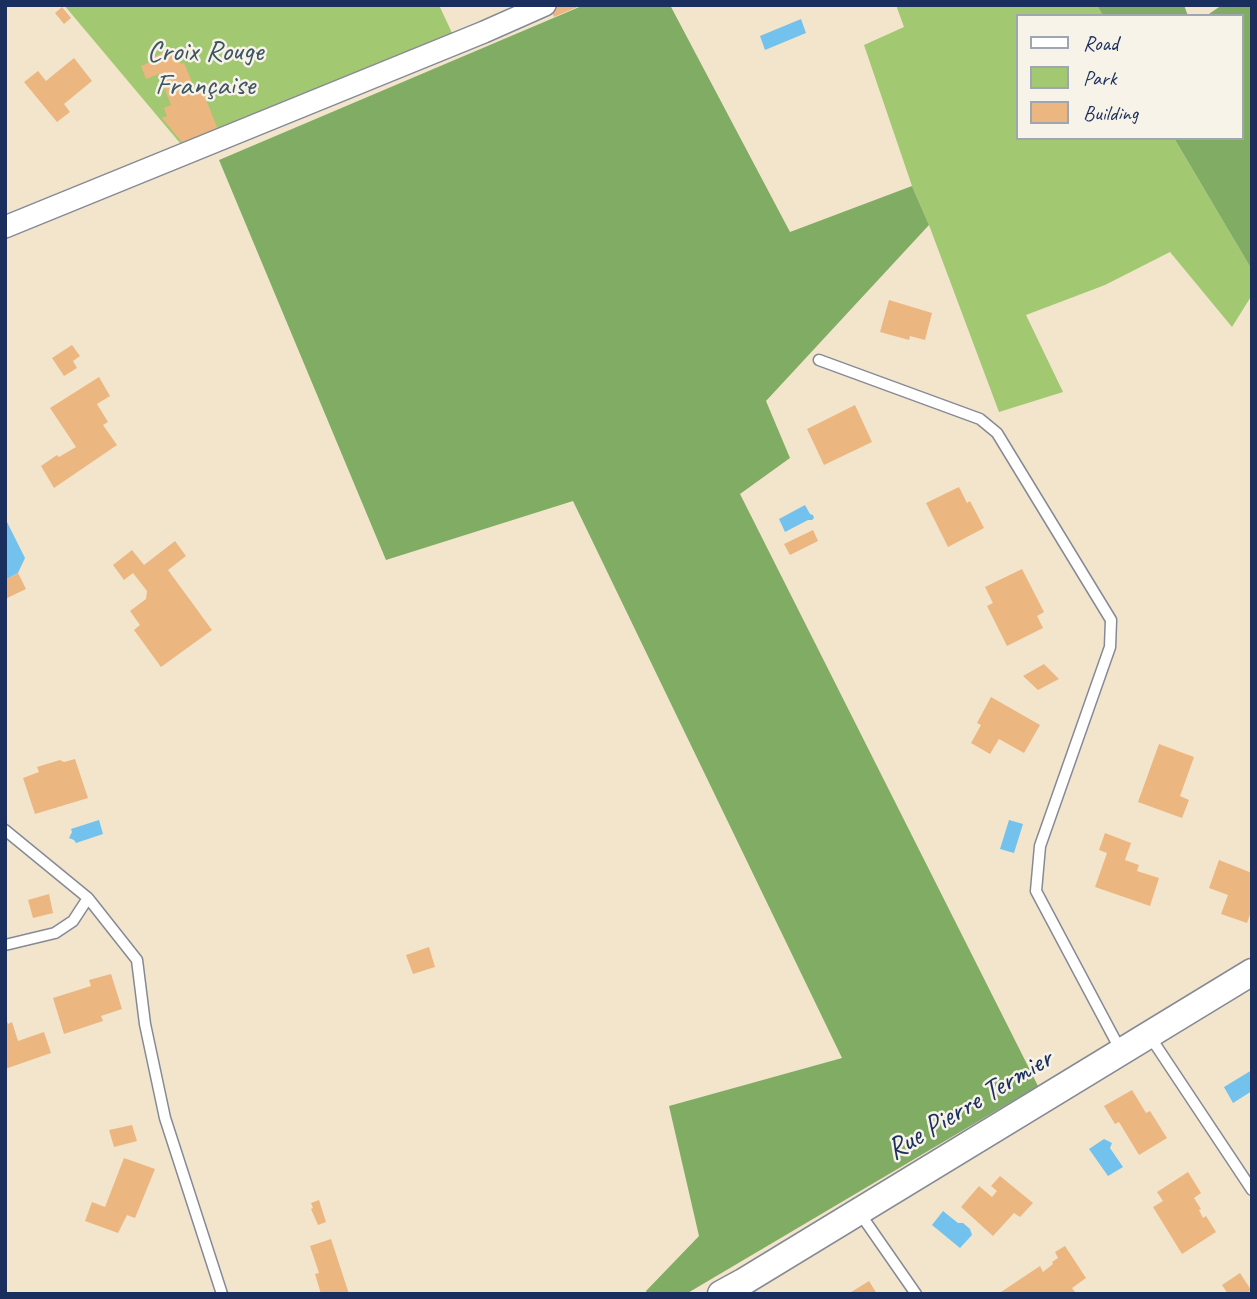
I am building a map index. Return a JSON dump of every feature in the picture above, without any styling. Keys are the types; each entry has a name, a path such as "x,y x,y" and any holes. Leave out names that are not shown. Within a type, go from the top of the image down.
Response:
{"street":[{"path":"5,227 545,5"},
{"name":"Rue Pierre Termier","path":"721,1294 1252,972"}],"lane":[{"path":"819,360 979,419 997,433 1111,620 1110,647 1040,846 1036,891 1121,1051"},
{"path":"5,830 88,898 137,960 145,1024 165,1118 222,1294"},
{"path":"5,945 55,933 73,921 88,898"},
{"path":"1149,1035 1252,1190"},
{"path":"859,1212 916,1294"}],"green space":[{"name":"Croix Rouge Française","path":"64,5 439,5 452,33 185,149"},
{"path":"584,5 670,5 790,232 912,186 929,225 766,401 790,458 740,494 1038,1086 686,1294 647,1294 646,1291 699,1236 669,1106 842,1058 573,501 386,560 219,160"},
{"path":"896,5 1097,5 1102,14 1016,14 1016,140 1175,140 1252,270 1252,295 1232,327 1170,252 1105,285 1026,315 1063,392 999,412 912,186 864,45 904,27"},
{"path":"1097,5 1184,5 1187,14 1102,14"},
{"path":"1222,5 1252,5 1252,270 1175,140 1243,140 1243,14 1209,14"}],"water":[{"path":"801,19 806,33 765,50 760,36"},
{"path":"805,505 814,518 785,532 779,519"},
{"path":"5,518 25,558 18,573 5,580"},
{"path":"99,820 103,834 76,843 69,838 71,829"},
{"path":"1009,820 1023,824 1014,853 1000,849"},
{"path":"1252,1070 1252,1091 1233,1103 1224,1087"},
{"path":"1104,1139 1112,1143 1110,1148 1123,1167 1108,1176 1089,1149"},
{"path":"943,1211 970,1229 972,1235 960,1248 932,1225"}],"building":[{"path":"549,5 582,5 554,17"},
{"path":"62,7 71,18 64,24 55,13"},
{"path":"175,48 197,94 203,92 219,132 185,146 162,118 167,116 164,108 171,105 159,74 146,79 141,66 153,61 153,57"},
{"path":"74,58 92,81 64,104 70,112 57,122 24,82 38,71 46,81"},
{"path":"889,300 932,313 925,340 910,336 909,340 880,332"},
{"path":"72,345 80,356 73,361 77,368 64,376 52,358"},
{"path":"99,377 110,396 97,404 108,422 103,425 117,445 54,488 41,466 76,447 50,408"},
{"path":"855,405 872,442 824,465 807,429"},
{"path":"959,487 967,503 970,501 984,528 948,547 926,503"},
{"path":"813,530 818,541 790,555 784,544"},
{"path":"175,541 186,556 168,570 212,630 161,667 134,630 140,625 130,611 146,599 147,591 133,573 124,580 113,565 132,550 144,565"},
{"path":"1022,569 1044,612 1037,616 1043,628 1007,646 987,606 993,603 985,587"},
{"path":"18,573 26,589 5,599 5,580"},
{"path":"1044,664 1059,679 1038,690 1023,676"},
{"path":"991,697 1040,725 1024,753 999,739 990,754 971,743 981,725 977,723"},
{"path":"1159,744 1194,757 1180,796 1189,800 1182,818 1138,802"},
{"path":"75,759 88,798 35,814 23,778 39,772 37,767 60,760 64,762"},
{"path":"1105,833 1131,843 1125,860 1139,865 1137,871 1159,878 1150,906 1095,887 1107,853 1099,850"},
{"path":"1219,860 1252,873 1252,909 1247,923 1221,914 1228,895 1209,888"},
{"path":"49,894 53,913 33,918 28,900"},
{"path":"429,947 435,967 413,974 406,955"},
{"path":"111,974 122,1009 101,1016 103,1021 64,1034 53,998 91,986 89,980"},
{"path":"5,1016 8,1024 12,1022 18,1041 44,1032 51,1053 5,1069"},
{"path":"1132,1090 1146,1113 1150,1111 1167,1138 1139,1155 1119,1122 1115,1124 1104,1106"},
{"path":"132,1125 137,1141 114,1147 109,1130"},
{"path":"124,1158 155,1169 135,1218 127,1215 118,1233 85,1221 92,1202 105,1207"},
{"path":"1188,1172 1201,1193 1194,1198 1201,1209 1199,1210 1216,1232 1182,1254 1153,1207 1163,1201 1157,1192"},
{"path":"1000,1176 1033,1203 1020,1217 1014,1213 993,1236 961,1207 979,1186 992,1197 997,1191 991,1186"},
{"path":"319,1200 326,1222 318,1225 311,1203"},
{"path":"331,1239 349,1294 321,1294 315,1274 319,1273 310,1246"},
{"path":"1065,1246 1086,1278 1072,1288 1075,1292 998,1294 1040,1266 1043,1272 1058,1258 1055,1252"},
{"path":"1240,1273 1251,1290 1246,1294 1228,1294 1222,1285"},
{"path":"869,1281 877,1294 848,1294"}]}
